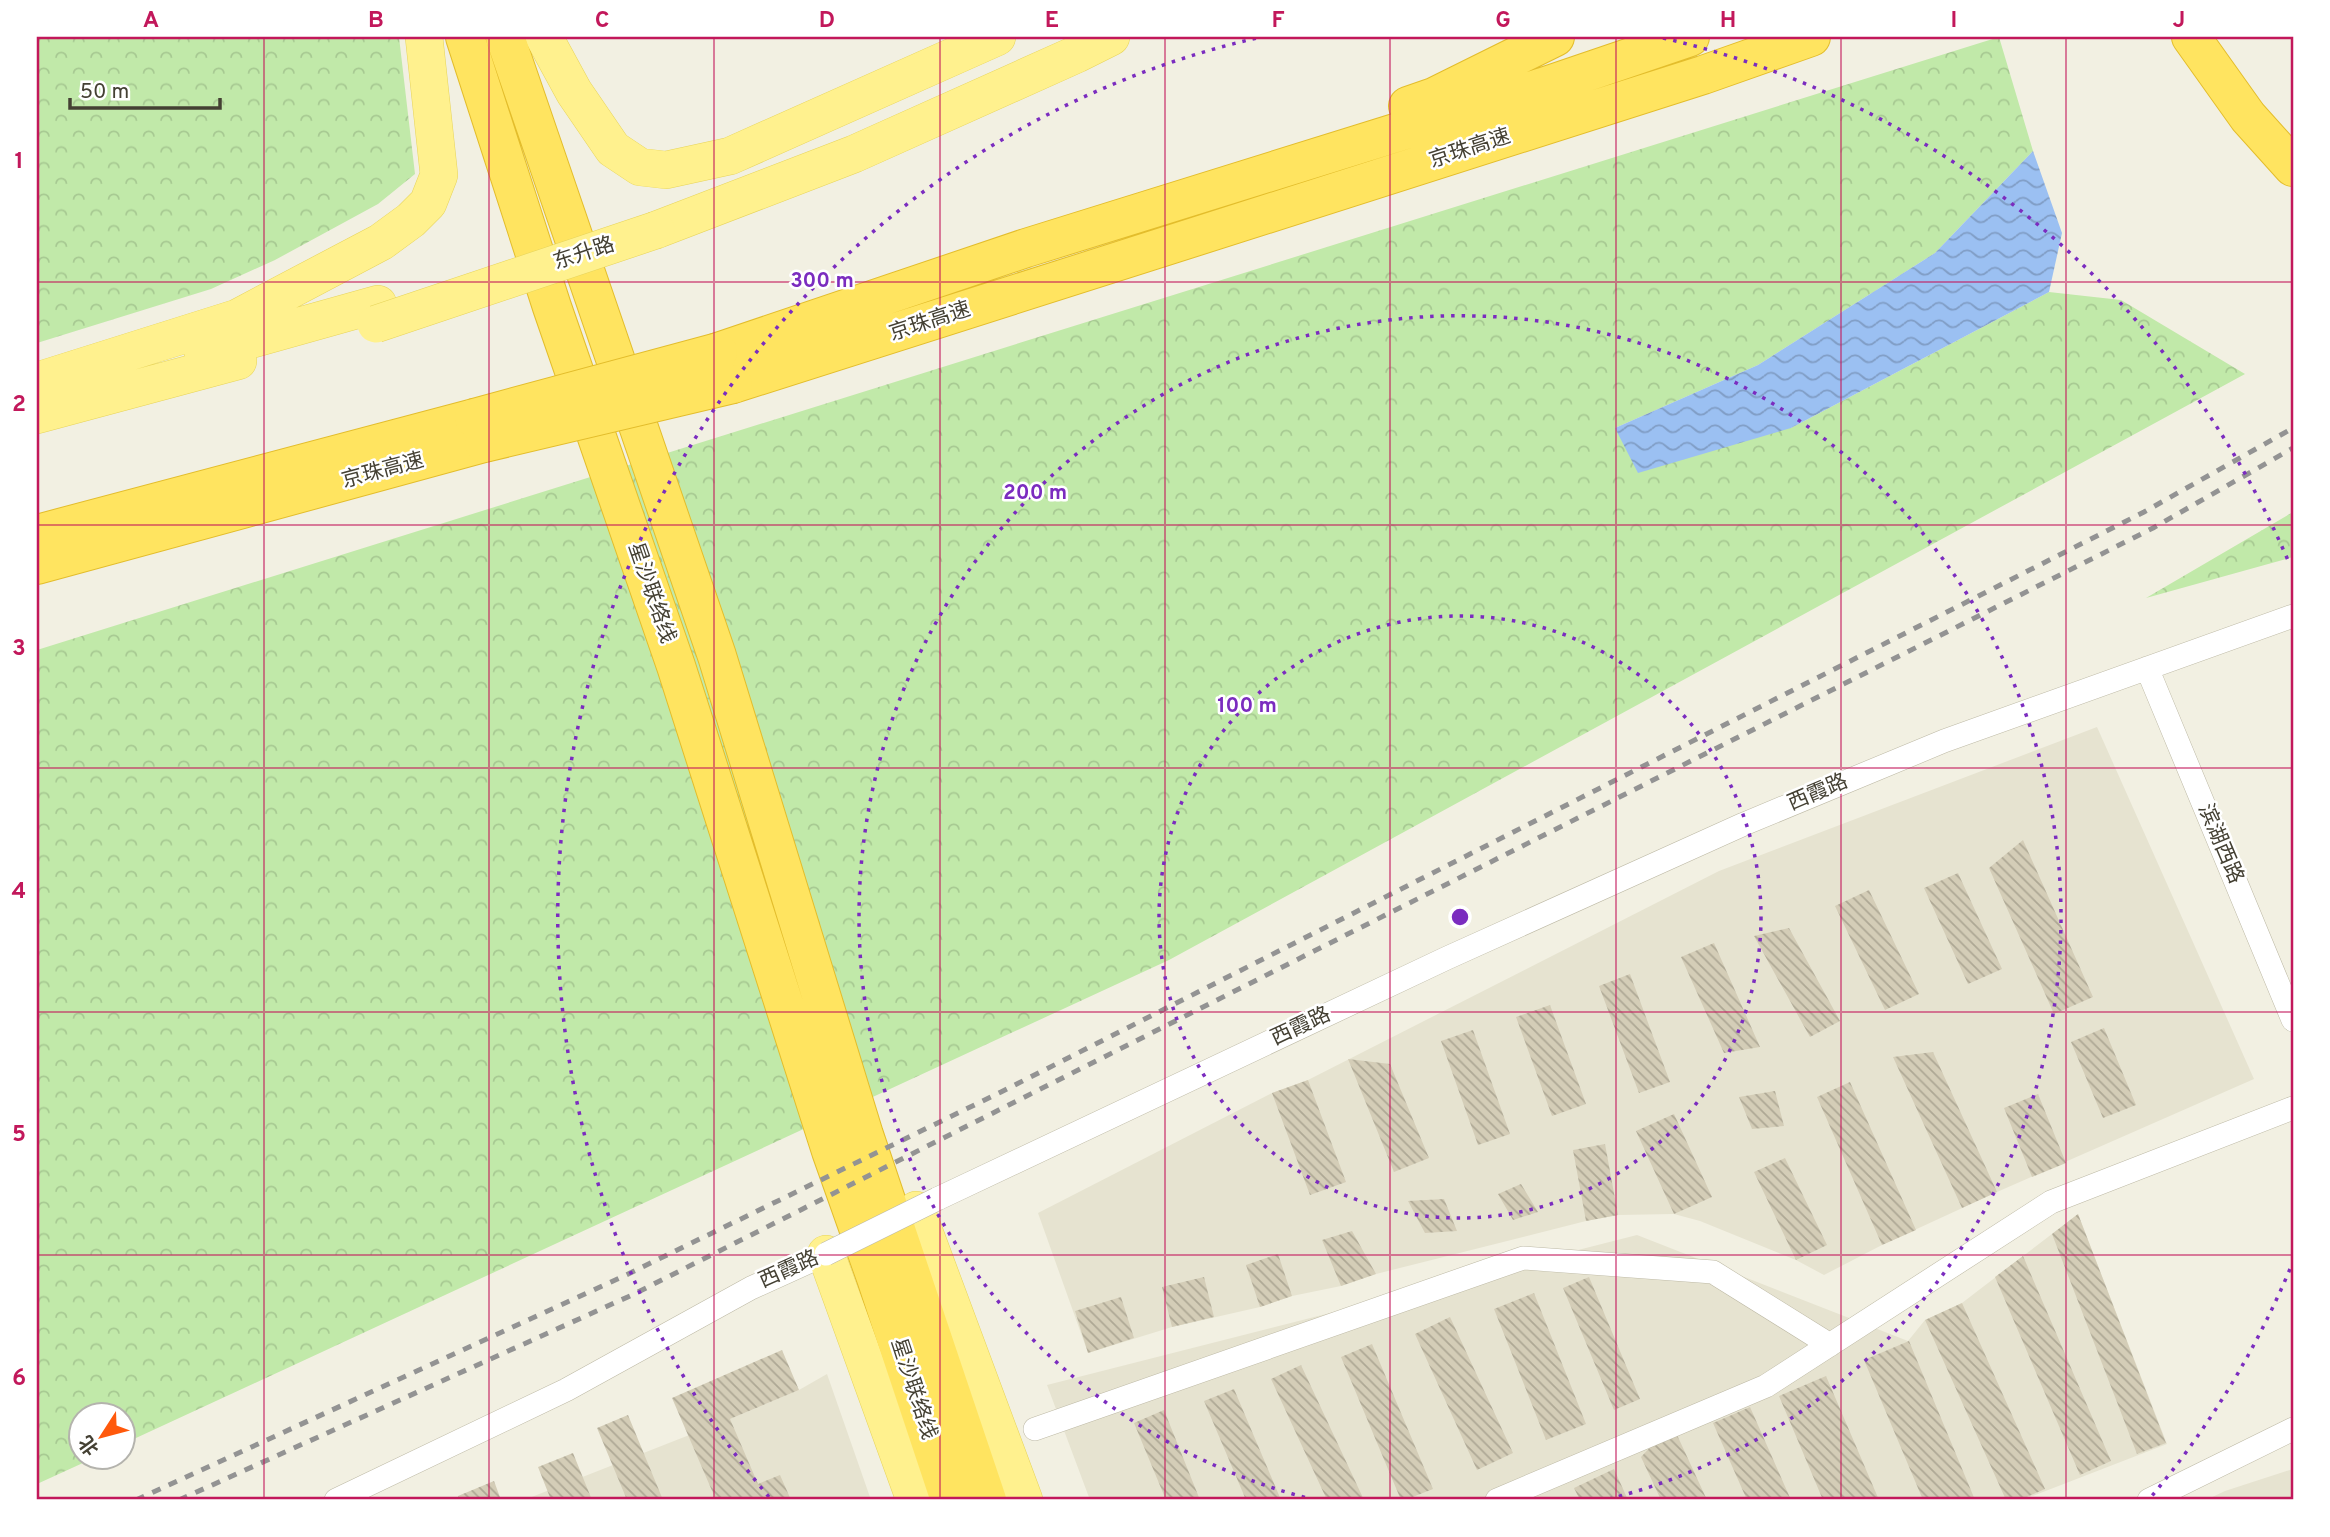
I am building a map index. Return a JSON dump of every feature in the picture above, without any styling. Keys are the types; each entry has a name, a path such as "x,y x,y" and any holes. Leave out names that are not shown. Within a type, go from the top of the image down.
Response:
{"highway":[{"name":"星沙联络线","path":"465,37 552,307 676,666 831,1151 950,1500"},
{"path":"505,37 717,656 864,1135 987,1500"},
{"path":"1026,248 1434,97 1555,37"},
{"name":"京珠高速","path":"726,368 1026,248 1543,87 1690,37"},
{"name":"京珠高速","path":"37,534 479,431 726,368 1703,75 1811,37"},
{"path":"1703,75 1834,37"},
{"path":"2191,37 2248,117 2293,166"},
{"path":"2218,37 2293,142"},
{"name":"京珠高速","path":"37,565 479,431"}],"main road":[{"path":"37,381 237,318 381,242 411,220 428,203 439,175 424,37"},
{"path":"544,37 573,92 613,149 640,167 666,170 730,156 997,37"},
{"name":"东升路","path":"653,221 1086,37"},
{"name":"东升路","path":"37,415 377,314 854,154 1111,37"},
{"name":"东升路","path":"37,399 377,314"},
{"path":"927,1205 1024,1500"},
{"path":"826,1254 915,1500"}],"street":[{"name":"西霞路","path":"336,1500 566,1390 751,1288 1447,958 1744,824 1944,741 2293,616"},
{"name":"滨湖西路","path":"2147,668 2293,1020"},
{"path":"1497,1500 1766,1386 2051,1202 2293,1108"},
{"path":"1035,1429 1523,1258 1713,1272 1830,1345"},
{"path":"2149,1500 2293,1429"}],"shaded area":[{"path":"2097,727 2254,1079 1997,1192 1824,1275 1796,1260 1700,1221 1674,1214 1618,1215 1172,1327 1088,1353 1038,1213 1272,1093 1308,1080 1719,871"},
{"path":"2078,1214 2167,1444 2022,1500 1090,1500 1047,1385 1637,1235 1908,1341 1925,1320 1962,1303"},
{"path":"827,1374 871,1500 524,1500 730,1419 799,1390"},
{"path":"2293,1469 2293,1500 2206,1500 2225,1491"}],"green space":[{"path":"37,37 399,37 415,174 378,204 275,260 211,289 37,343"},
{"path":"1999,37 2033,151 1935,253 1758,365 1615,428 1791,428 2049,292 2121,300 2245,374 1169,960 136,1438 136,1400 66,1400 68,1470 37,1484 37,650"},
{"path":"2293,512 2293,557 2146,598"}],"water":[{"path":"2033,151 2062,233 2049,292 1791,428 1638,473 1615,428 1758,365 1935,253"}],"building":[{"path":"2023,840 2093,997 2054,1014 1989,868"},
{"path":"1958,873 2002,969 1968,984 1924,888"},
{"path":"1869,890 1919,994 1885,1010 1835,906"},
{"path":"1789,928 1840,1021 1810,1037 1754,936"},
{"path":"1714,943 1760,1047 1724,1053 1681,957"},
{"path":"1630,974 1670,1082 1639,1093 1599,986"},
{"path":"1550,1005 1586,1104 1552,1116 1516,1017"},
{"path":"2104,1028 2136,1105 2103,1118 2071,1042"},
{"path":"1473,1030 1510,1134 1478,1145 1441,1041"},
{"path":"1933,1052 1997,1192 1962,1208 1893,1057"},
{"path":"1348,1059 1390,1064 1429,1158 1394,1172"},
{"path":"1308,1080 1346,1182 1310,1195 1272,1093"},
{"path":"1850,1082 1916,1230 1882,1245 1817,1097"},
{"path":"1775,1091 1784,1126 1752,1129 1739,1097"},
{"path":"2038,1094 2066,1163 2032,1177 2004,1108"},
{"path":"1674,1114 1712,1197 1674,1214 1636,1131"},
{"path":"1605,1144 1618,1215 1586,1221 1573,1150"},
{"path":"1785,1158 1827,1245 1796,1260 1754,1172"},
{"path":"1521,1184 1538,1212 1513,1220 1498,1194"},
{"path":"1444,1199 1457,1231 1425,1233 1408,1201"},
{"path":"2078,1214 2166,1443 2137,1454 2052,1234"},
{"path":"1352,1231 1376,1274 1341,1286 1322,1240"},
{"path":"1278,1254 1292,1296 1260,1307 1246,1265"},
{"path":"2023,1256 2111,1461 2080,1475 1995,1277"},
{"path":"1204,1277 1214,1317 1172,1327 1162,1287"},
{"path":"1589,1277 1640,1399 1614,1410 1563,1288"},
{"path":"1534,1293 1586,1424 1546,1440 1494,1309"},
{"path":"1121,1297 1134,1338 1088,1353 1075,1311"},
{"path":"1962,1303 2045,1489 2020,1500 2006,1500 1925,1320"},
{"path":"1450,1317 1513,1453 1477,1470 1415,1334"},
{"path":"1909,1341 1975,1500 1923,1500 1864,1360"},
{"path":"1372,1344 1433,1489 1405,1500 1401,1500 1341,1357"},
{"path":"782,1350 799,1390 730,1419 758,1484 780,1475 791,1500 716,1500 672,1398"},
{"path":"1301,1365 1364,1500 1327,1500 1271,1379"},
{"path":"1826,1376 1879,1500 1823,1500 1779,1396"},
{"path":"1234,1389 1281,1500 1246,1500 1204,1401"},
{"path":"1750,1407 1791,1500 1747,1500 1713,1423"},
{"path":"1164,1410 1200,1500 1166,1500 1134,1423"},
{"path":"628,1415 663,1500 627,1500 597,1428"},
{"path":"1672,1424 1707,1500 1661,1500 1641,1457"},
{"path":"573,1453 592,1500 551,1500 538,1467"},
{"path":"1614,1469 1628,1500 1580,1500 1574,1488"},
{"path":"494,1481 501,1500 459,1500 458,1496"}],"railway":[{"path":"136,1500 626,1275 1001,1092 2144,512 2293,428"},
{"path":"179,1500 632,1295 2153,528 2293,448"}]}
